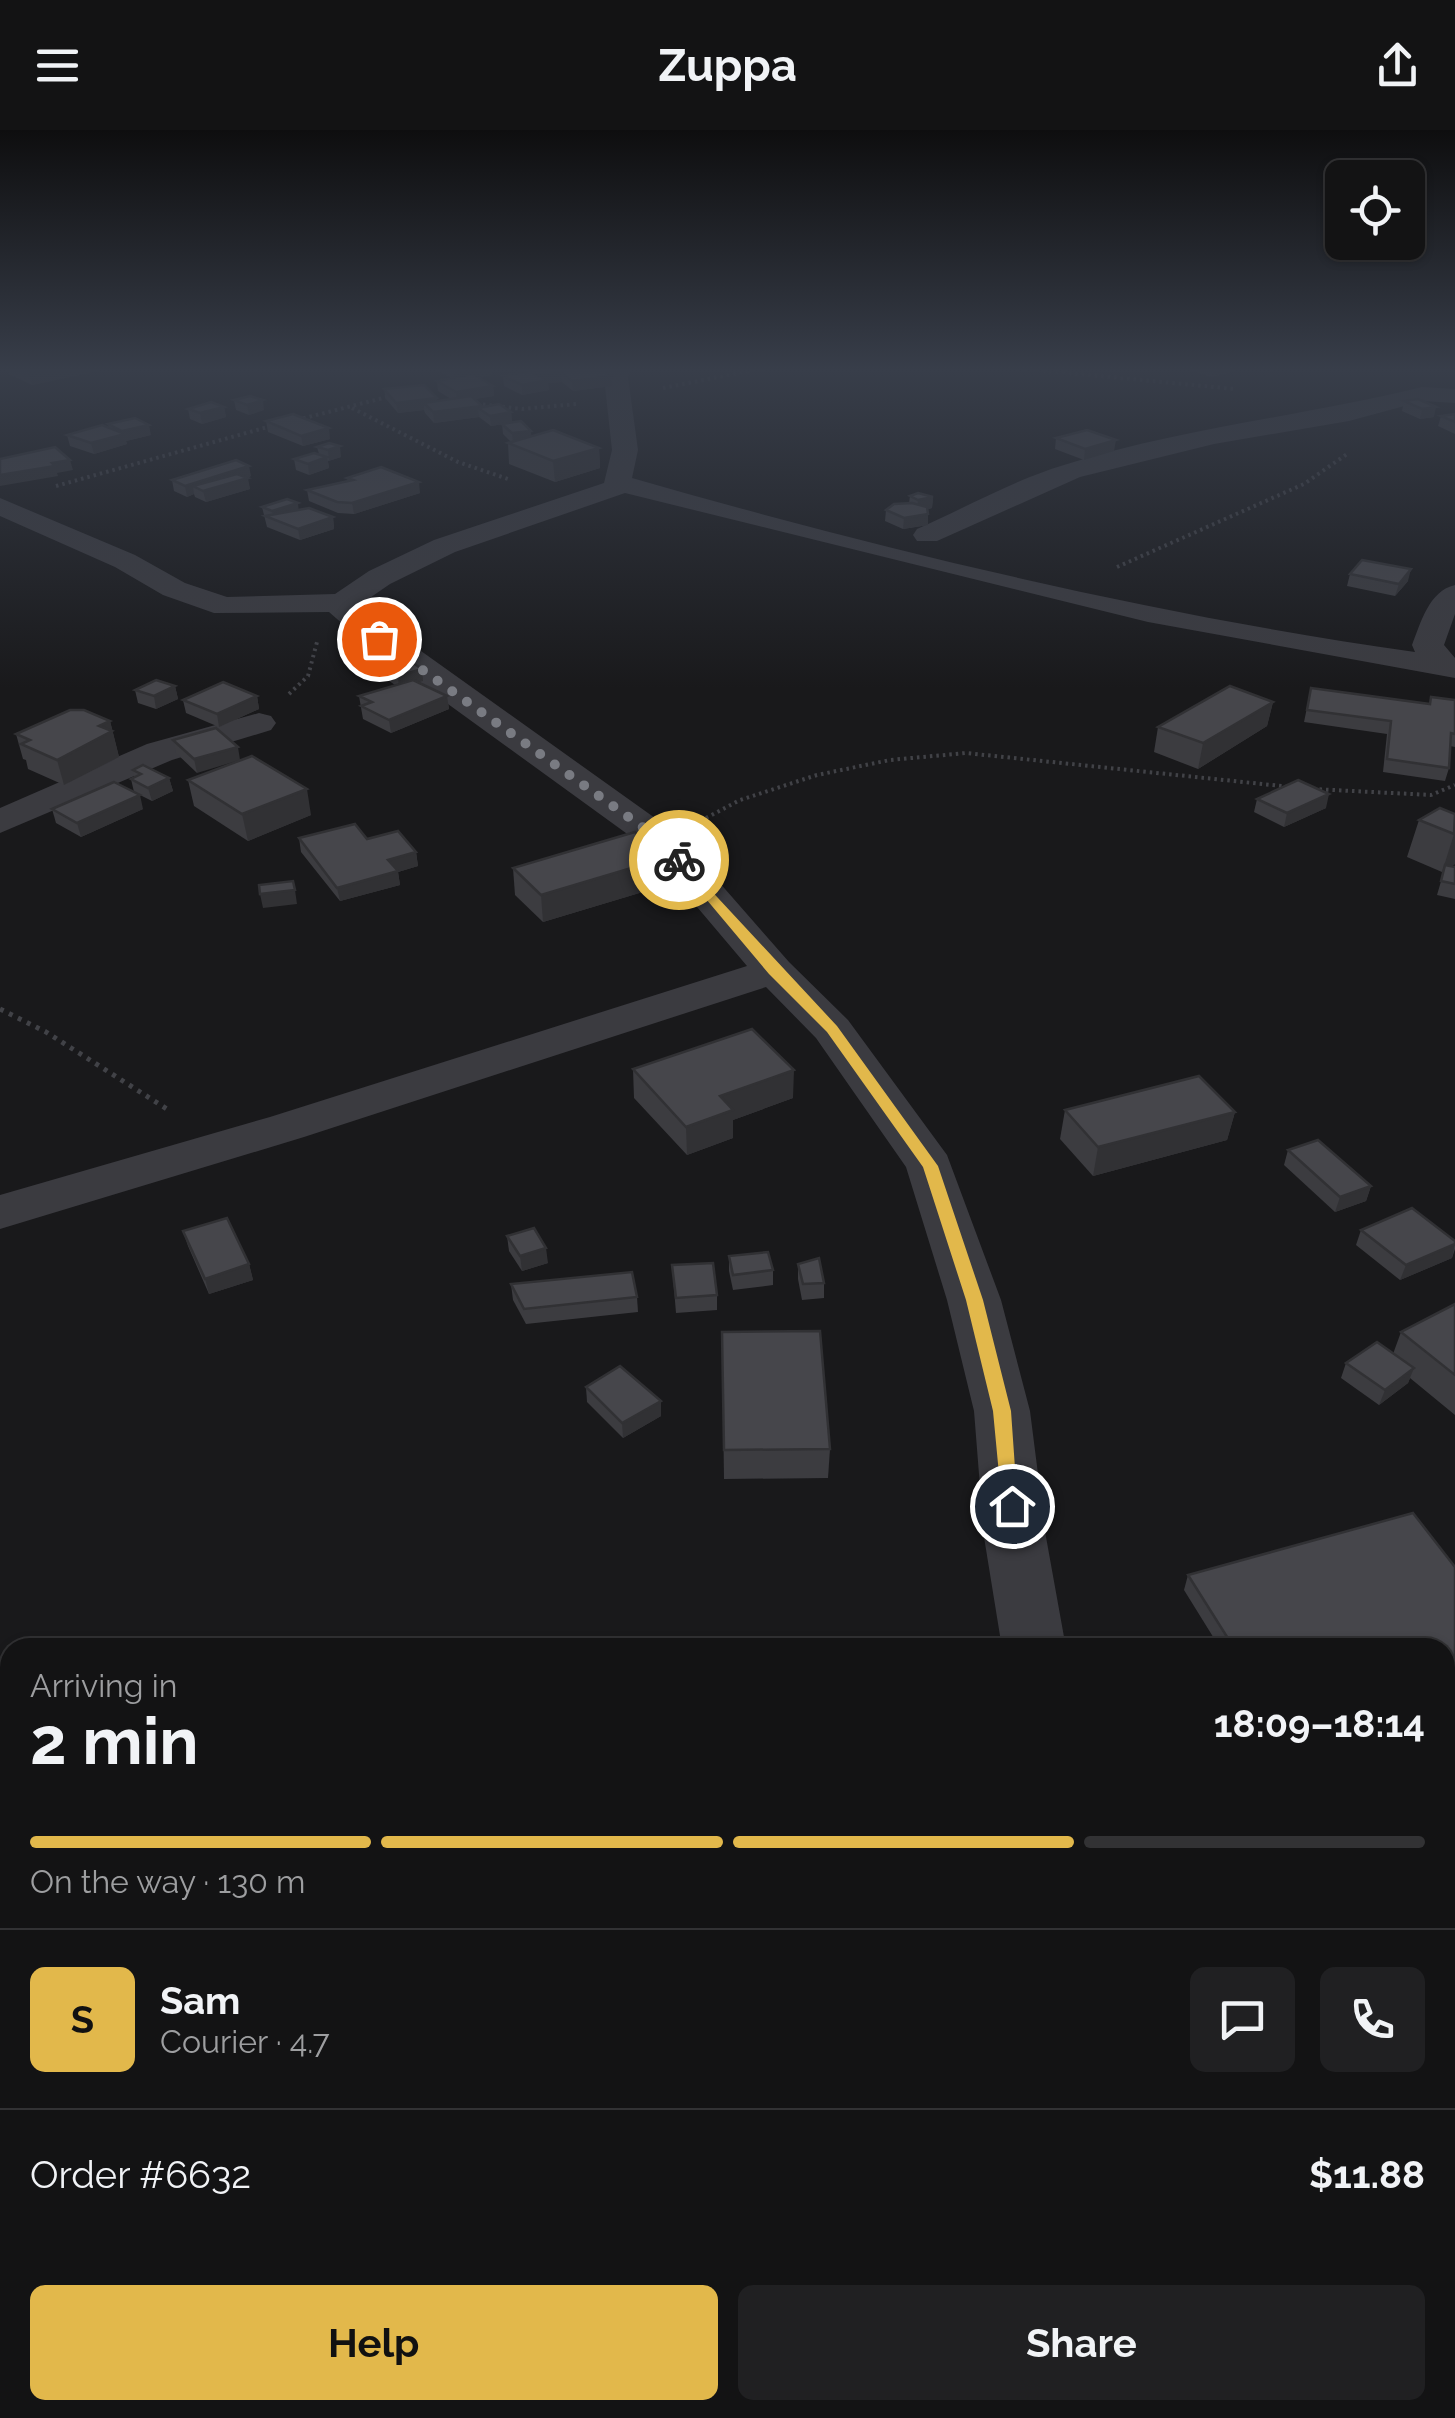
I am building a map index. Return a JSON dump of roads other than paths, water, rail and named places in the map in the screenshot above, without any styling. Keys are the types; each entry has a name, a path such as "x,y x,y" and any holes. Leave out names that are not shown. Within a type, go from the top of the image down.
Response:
{"street":[{"path":"602,492 611,475"},
{"path":"927,535 1063,475"},
{"path":"344,609 374,580 460,541 602,492 803,532 1152,614 1341,652 1446,667"},
{"path":"0,506 125,561 174,590 225,606 300,601 344,609 662,841 774,971 832,1029 930,1166 974,1300 1002,1411 1014,1537 1032,1638"},
{"path":"1446,667 1428,644 1440,612 1455,594"},
{"path":"0,822 218,730 259,722"},
{"path":"0,1212 774,971"}]}
